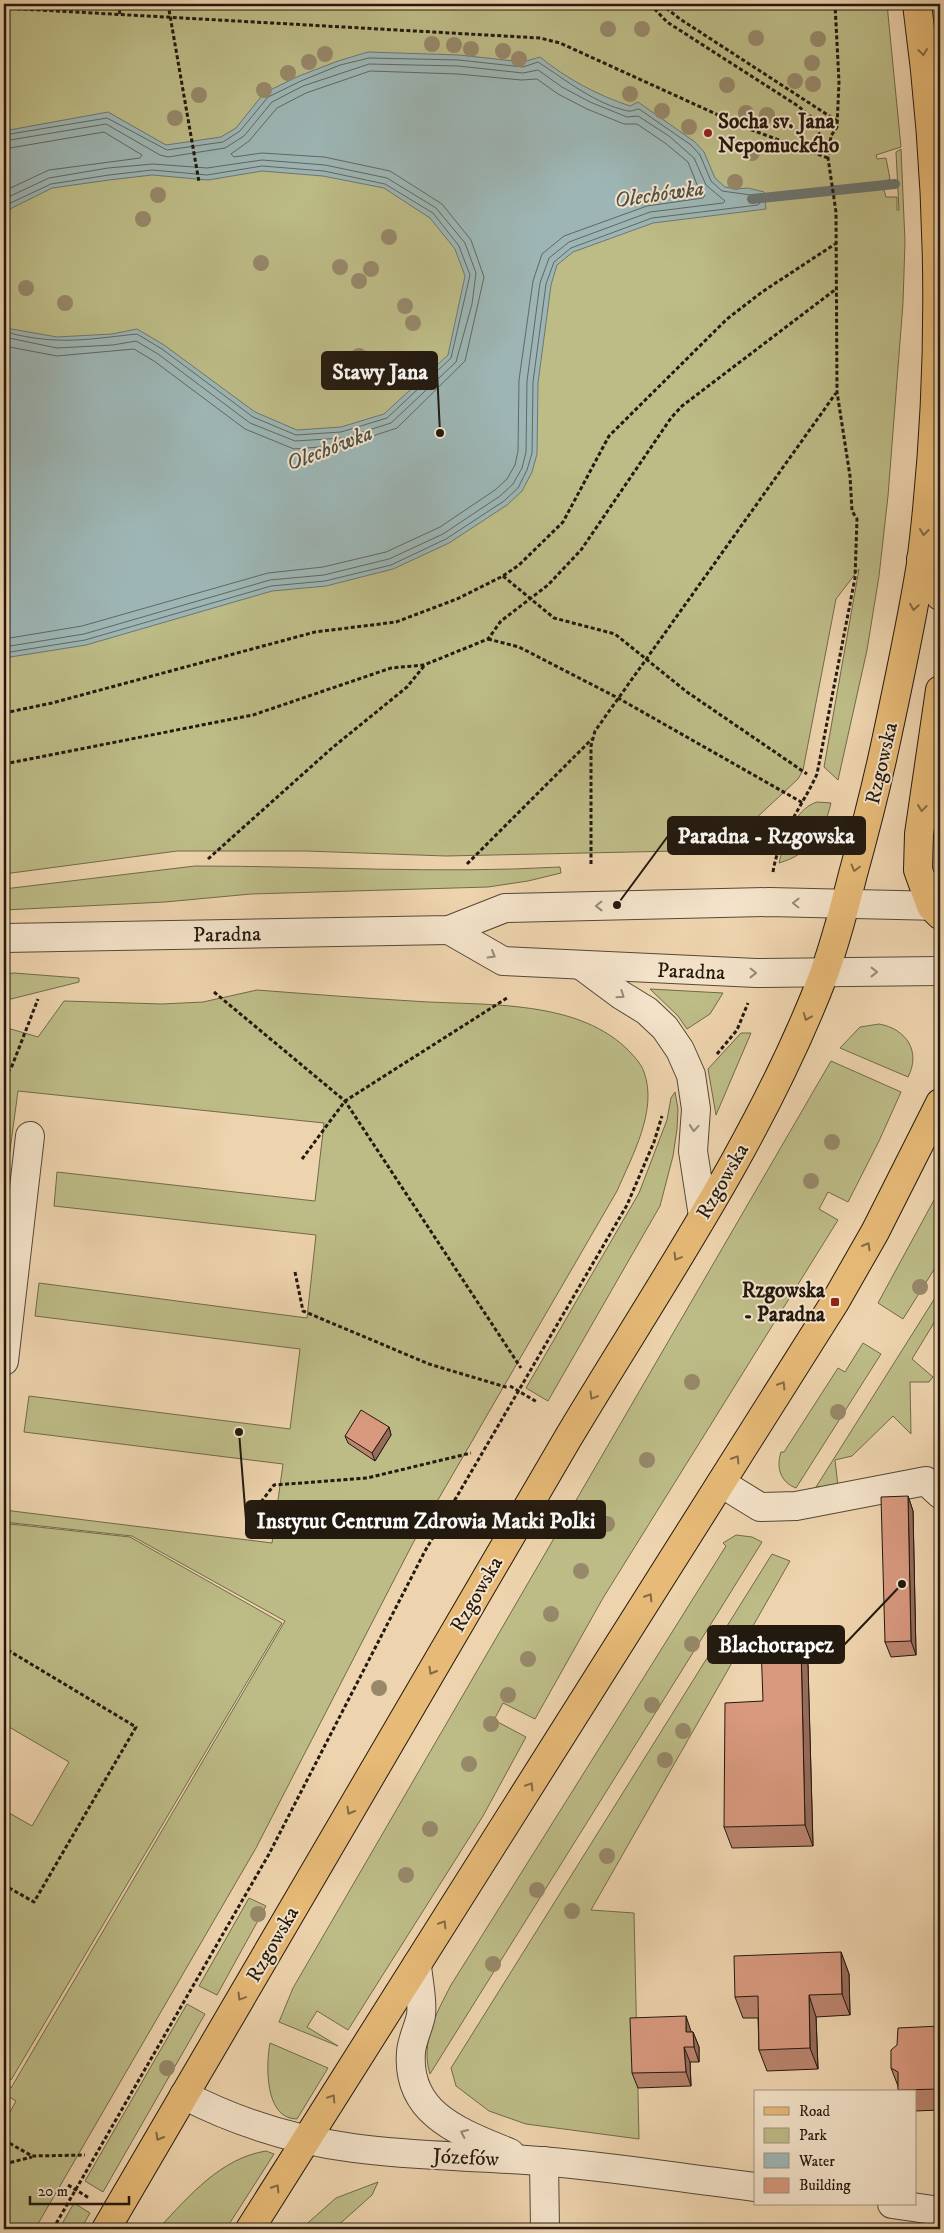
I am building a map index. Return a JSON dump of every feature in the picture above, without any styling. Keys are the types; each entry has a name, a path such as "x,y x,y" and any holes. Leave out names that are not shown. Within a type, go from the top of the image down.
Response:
{"main road":[{"name":"Rzgowska","path":"106,2229 558,1454 703,1216 770,1096 798,1040 825,972 879,777 912,616 921,559 932,449 937,371 938,307 935,210 927,84 917,4"},
{"path":"921,559 940,596"},
{"path":"937,909 918,870 919,834 940,690"},
{"path":"250,2229 839,1294 880,1223 940,1103"}],"street":[{"name":"Paradna","path":"4,938 449,930 505,908 768,902 937,909"},
{"name":"Paradna","path":"449,930 503,961 756,973 940,971"},
{"path":"582,966 621,995 647,1011 664,1028 680,1050 690,1075 696,1109 693,1151 703,1216"},
{"path":"4,1361 11,1238 30,1136"},
{"path":"721,1483 760,1507 796,1506 926,1482 940,1494"},
{"path":"417,1965 421,2013 411,2051 412,2076 422,2102 439,2119 459,2132 534,2160 545,2229"},
{"name":"Józefów","path":"184,2095 231,2116 306,2139 353,2148 419,2155 534,2160 754,2187"},
{"path":"906,2206 940,2211"}],"path":[{"path":"118,4 120,14"},
{"path":"168,4 199,182"},
{"path":"650,4 667,22 798,106 811,117 829,153"},
{"path":"661,4 680,19 837,121"},
{"path":"768,902 777,850 787,826 803,803 819,765 855,578 857,519 852,511 850,476 837,392 836,212 828,158 831,136 837,121 839,82 835,4"},
{"path":"4,8 540,38 560,42 749,129 828,158"},
{"path":"4,713 52,703 315,632 396,622 457,599 503,576 518,566 563,522 609,436 727,319 762,292 836,244"},
{"path":"4,764 253,715 391,668 424,665 488,639 501,620 548,585 581,550 671,418 682,406 836,289"},
{"path":"466,864 592,738 618,698 837,392"},
{"path":"503,576 554,618 563,622 615,634 687,692 807,774"},
{"path":"488,639 519,647 618,698 803,803"},
{"path":"208,859 332,748 407,687 424,665"},
{"path":"591,864 592,738"},
{"path":"53,2229 268,1854 425,1551 627,1205 654,1142 668,1092 715,1056 737,1030 752,990 756,973"},
{"path":"214,992 346,1101 520,1368"},
{"path":"302,1159 346,1101 507,998"},
{"path":"4,1078 12,1066 38,999"},
{"path":"294,1272 303,1311 429,1364 509,1387 537,1402"},
{"path":"261,1502 274,1485 367,1478 471,1453"},
{"path":"4,1653 6,1649 136,1727 34,1902 4,1885"},
{"path":"4,2140 32,2156"},
{"path":"4,2164 32,2156 85,2155"},
{"path":"68,2185 89,2198"}],"green space":[{"path":"4,4 887,4 901,147 876,155 877,159 886,158 890,179 882,183 886,197 897,197 897,210 899,210 896,152 901,149 905,242 903,303 888,496 879,576 867,650 838,780 824,767 859,569 836,599 803,770 798,779 753,821 742,838 733,846 724,850 446,856 306,851 177,851 4,874"},
{"path":"817,802 831,803 820,833 799,854 779,863 791,827 802,812"},
{"path":"195,866 424,870 560,867 561,873 528,881 488,887 251,894 165,902 4,910 4,889"},
{"path":"14,973 79,978 79,982 11,999 4,998 4,974"},
{"path":"650,989 723,993 710,1014 687,1029 678,1016"},
{"path":"257,990 496,1005 553,1012 580,1020 604,1032 626,1048 639,1062 644,1072 647,1087 646,1117 636,1148 617,1191 413,1543 256,1848 35,2229 4,2229 4,2123 16,2101 4,2094 4,2084 11,2088 285,1621 132,1536 4,1522 4,1510 272,1543 283,1464 24,1432 29,1396 290,1429 300,1349 35,1316 39,1283 307,1318 316,1235 54,1206 57,1172 315,1201 324,1123 18,1091 4,1195 4,1027 38,1037 64,1001 162,1004 203,1002"},
{"path":"879,1024 897,1031 909,1043 913,1059 908,1077 840,1048 860,1027"},
{"path":"741,1033 751,1033 716,1115 708,1069"},
{"path":"831,1061 901,1092 848,1202 828,1192 819,1209 838,1220 603,1598 535,1719 503,1703 494,1720 526,1737 483,1816 348,2030 317,2011 307,2027 338,2046 279,2022 293,1988"},
{"path":"675,1092 678,1109 677,1129 673,1156 660,1206 548,1401 526,1388 639,1193 667,1120 671,1098"},
{"path":"940,1189 940,1260 903,1319 878,1303"},
{"path":"940,1290 940,1313 912,1359 933,1377 929,1382 910,1382 911,1434 893,1416 852,1456 835,1460 838,1486 816,1487"},
{"path":"863,1343 881,1354 796,1488 783,1478 779,1468 781,1452 784,1452 838,1368 845,1372"},
{"path":"10,1524 130,1537 282,1623 11,2080 4,2076 4,1810 32,1826 69,1762 4,1724 4,1574"},
{"path":"736,1535 752,1537 762,1542 430,2074 427,2062 429,2039 440,2006 451,1985 726,1546 723,1543"},
{"path":"772,1554 790,1561 591,1910 634,1913 639,2139 526,2124 489,2111 456,2086 451,2068"},
{"path":"249,1898 266,1906 217,1995 199,1986"},
{"path":"187,2004 205,2014 103,2192 85,2181"},
{"path":"270,2043 328,2068 297,2119 286,2117 278,2110 273,2100 268,2076"},
{"path":"266,2151 274,2154 226,2229 159,2228 194,2191 220,2170 235,2161"},
{"path":"378,2182 372,2195 334,2229 301,2229 336,2198"},
{"path":"74,2203 90,2213 81,2229 59,2229"}],"water":[{"path":"368,52 459,55 523,62 540,57 572,79 606,97 630,106 638,102 695,142 704,152 715,178 725,187 736,189 748,188 764,192 766,209 653,223 573,252 557,265 551,285 538,383 537,454 532,472 522,491 507,505 449,543 393,569 326,586 272,591 86,645 4,658 4,320 11,329 57,337 112,334 137,329 164,345 255,412 297,430 341,427 384,414 448,355 465,276 455,249 430,218 384,188 323,176 262,171 208,180 152,175 52,188 4,212 4,131 108,112 166,145 221,137 236,128 264,93 299,76"}],"building":[{"path":"361,1410 389,1427 372,1453 345,1436"},
{"path":"908,1496 911,1641 885,1642 881,1497"},
{"path":"801,1644 805,1825 724,1827 725,1703 763,1701 761,1645"},
{"path":"841,1952 842,1994 809,1995 810,2048 759,2050 758,1996 735,1997 734,1956"},
{"path":"686,2016 686,2032 693,2032 694,2047 684,2047 686,2072 632,2073 630,2018"},
{"path":"940,2026 940,2089 898,2090 898,2072 891,2068 891,2050 897,2045 898,2028"}],"waterway":[{"name":"Olechówka","path":"752,199 895,184"}],"place":[{"name":"Socha sv. Jana Nepomuckého","path":"708,133"},
{"name":"Stawy Jana","path":"440,433"},
{"name":"Paradna - Rzgowska","path":"617,905"},
{"name":"Rzgowska - Paradna","path":"835,1302"},
{"name":"Instytut Centrum Zdrowia Matki Polki","path":"239,1432"},
{"name":"Blachotrapez","path":"902,1584"}]}
